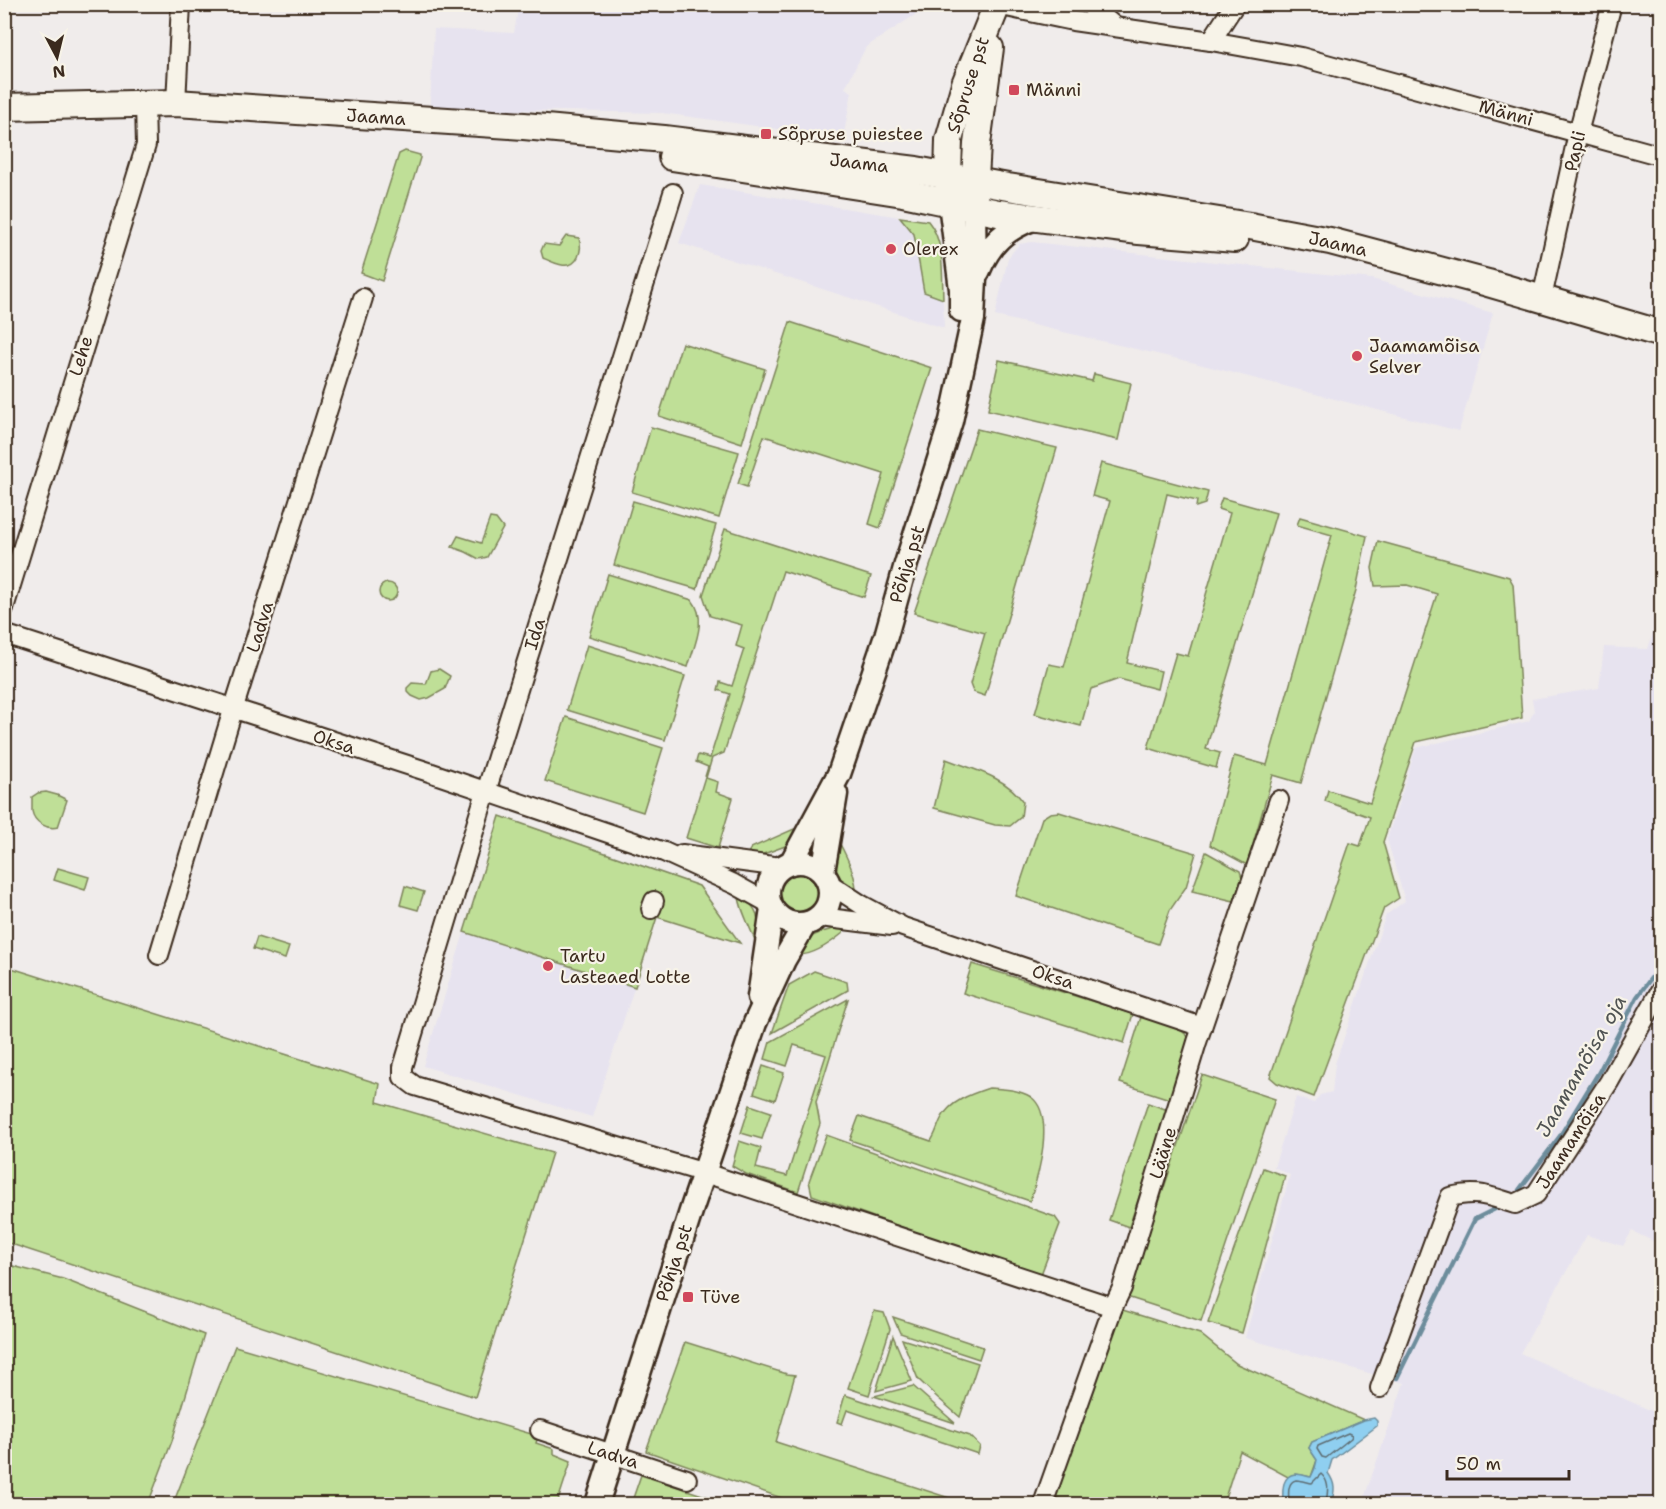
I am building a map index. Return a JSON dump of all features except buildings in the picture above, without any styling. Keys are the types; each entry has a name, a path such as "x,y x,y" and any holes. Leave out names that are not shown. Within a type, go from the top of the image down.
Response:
{"main road":[{"name":"Sõpruse pst","path":"962,206 948,176 949,141 965,84 997,5"},
{"name":"Sõpruse pst","path":"962,206 974,181 997,5"},
{"name":"Jaama","path":"4,122 145,112 176,104 524,126 664,139 916,170 1250,226 1330,242 1542,298 1662,334"},
{"name":"Jaama","path":"4,106 145,112 524,139 661,155 903,193 998,213 1138,231 1225,237 1332,254 1662,346"}],"street":[{"path":"176,104 181,4"},
{"path":"1073,21 1080,12 1082,4"},
{"path":"1088,4 1114,26"},
{"path":"1211,40 1235,4"},
{"name":"Papli","path":"1542,298 1578,133 1612,4"},
{"name":"Männi","path":"997,5 1073,21 1211,40 1301,57 1662,156"},
{"name":"Lehe","path":"4,608 146,145 145,112"},
{"name":"Ida","path":"673,193 486,792 404,1067 403,1077 415,1086 705,1173"},
{"name":"Põhja pst","path":"786,865 839,774 886,636 951,421 973,319 975,279 962,206"},
{"name":"Põhja pst","path":"962,206 961,289 967,350"},
{"path":"975,279 985,257 998,239 1020,224 1035,218"},
{"name":"Ladva","path":"159,955 363,298"},
{"name":"Oksa","path":"4,634 429,772 663,852 734,884 771,906"},
{"name":"Põhja pst","path":"826,878 839,774"},
{"name":"Lääne","path":"1043,1504 1125,1276 1202,1027 1279,800"},
{"name":"Oksa","path":"663,852 786,865"},
{"path":"808,863 816,866 826,878 831,891 829,905 813,921 799,925 786,922 771,906 768,888 771,880 786,865 808,863"},
{"name":"Oksa","path":"826,878 862,905 903,927 1202,1027"},
{"name":"Põhja pst","path":"755,1023 771,906"},
{"name":"Põhja pst","path":"597,1504 755,1023 784,960 813,921"},
{"name":"Oksa","path":"813,921 903,927"},
{"name":"Jaamamõisa","path":"1380,1388 1450,1197 1478,1193 1515,1204 1536,1194 1609,1082 1662,988"},
{"path":"705,1173 1113,1307"},
{"name":"Ladva","path":"540,1430 687,1479"}],"shaded area":[{"path":"519,4 930,5 866,47 845,88 852,92 843,138 662,113 430,106 434,29 514,33"},
{"path":"700,185 900,217 914,234 924,292 943,299 944,328 679,243"},
{"path":"1032,242 1372,279 1493,313 1459,431 1191,362 995,316 1008,258 1019,244"},
{"path":"1655,628 1661,628 1661,1245 1632,1231 1623,1246 1587,1235 1520,1353 1661,1415 1661,1504 1362,1504 1404,1383 1245,1338 1290,1175 1274,1167 1296,1097 1314,1103 1320,1095 1332,1092 1335,1064 1386,915 1405,901 1387,839 1416,748 1529,721 1534,711 1532,699 1599,688 1604,647 1648,649"},
{"name":"Tartu Lasteaed Lotte","path":"500,816 671,875 592,1117 423,1066"}],"green space":[{"path":"405,151 420,155 420,158 382,281 361,273 399,154"},
{"path":"900,217 928,221 933,229 942,258 943,299 924,292 914,234"},
{"path":"566,236 579,238 580,250 575,262 562,265 543,258 541,251 544,244 559,246"},
{"path":"790,322 932,368 880,528 869,524 884,474 764,436 747,487 738,484"},
{"path":"682,343 765,369 742,443 659,416"},
{"path":"999,360 1092,381 1094,374 1131,383 1118,440 988,410"},
{"path":"651,427 739,452 719,518 632,492"},
{"path":"977,429 1057,448 985,696 973,692 970,684 985,633 914,613"},
{"path":"1101,463 1208,492 1205,504 1196,507 1197,501 1167,494 1127,663 1161,671 1157,689 1119,679 1091,689 1081,726 1035,714 1049,664 1064,667 1110,501 1092,496"},
{"path":"1222,498 1276,513 1206,749 1220,753 1216,768 1148,748 1176,653 1188,656 1230,513 1218,509"},
{"path":"633,501 716,525 697,589 614,565"},
{"path":"1300,517 1367,536 1356,590 1301,783 1273,775 1247,865 1210,845 1234,756 1267,765 1332,535 1297,525"},
{"path":"490,518 496,519 503,528 487,557 479,559 452,547 458,536 481,543"},
{"path":"725,529 871,576 864,597 783,571 724,753 712,758 706,778 718,782 716,792 733,798 718,848 686,838 708,767 696,762 698,755 710,758 730,694 718,690 720,682 732,686 744,649 736,646 742,625 710,616 703,595"},
{"path":"1378,541 1509,577 1513,584 1522,718 1416,742 1383,842 1399,898 1384,908 1314,1097 1277,1083 1270,1077 1350,843 1360,846 1370,817 1325,801 1328,790 1370,803 1437,594 1407,585 1375,586 1372,568"},
{"path":"608,574 692,600 697,608 699,624 688,667 589,636"},
{"path":"388,583 394,586 397,592 394,598 388,601 382,598 379,592 382,586"},
{"path":"587,645 685,676 665,740 567,710"},
{"path":"439,669 450,676 445,689 421,700 407,691 412,683 426,684 431,671"},
{"path":"566,717 663,748 643,812 545,781"},
{"path":"946,759 988,775 1008,786 1023,802 1021,817 1010,826 995,825 934,808"},
{"path":"46,792 67,800 58,827 42,825 33,815 32,797"},
{"path":"1059,812 1196,853 1186,887 1170,910 1158,944 1016,896 1042,818 1050,813"},
{"path":"500,816 699,886 740,943 657,917 635,987 464,932"},
{"path":"794,829 802,832 788,845 750,859 745,858 751,848"},
{"path":"839,842 854,876 856,898 837,871 835,858"},
{"path":"1206,852 1240,871 1242,877 1234,901 1192,891"},
{"path":"794,867 804,867 814,871 821,878 825,893 821,908 814,915 804,919 794,919 784,915 777,908 773,898 773,888 777,878 784,871"},
{"path":"58,868 89,877 85,890 54,880"},
{"path":"405,886 424,892 418,910 400,905"},
{"path":"739,893 755,909 758,920 756,943 742,910"},
{"path":"844,926 843,933 833,941 807,954 795,954 805,939"},
{"path":"257,937 289,947 285,959 253,949"},
{"path":"972,964 1133,1014 1124,1043 963,993"},
{"path":"5,966 380,1084 377,1102 552,1153 475,1397 5,1242"},
{"path":"814,971 847,982 848,990 772,1033 789,985"},
{"path":"848,999 816,1102 820,1124 798,1192 746,1174 732,1166 739,1141 761,1148 756,1168 787,1176 826,1055 794,1045 787,1066 765,1059 770,1042"},
{"path":"1141,1017 1176,1028 1187,1035 1190,1040 1173,1100 1120,1083"},
{"path":"763,1066 784,1073 775,1100 754,1093"},
{"path":"1202,1075 1275,1099 1201,1321 1127,1297"},
{"path":"989,1088 1021,1092 1031,1097 1043,1117 1043,1147 1030,1201 850,1140 859,1116 931,1141 941,1119 950,1107 968,1096"},
{"path":"1148,1103 1168,1110 1129,1227 1109,1220"},
{"path":"750,1105 771,1112 762,1139 741,1133"},
{"path":"826,1135 1055,1217 1060,1224 1040,1277 812,1195 809,1181"},
{"path":"1263,1168 1285,1176 1242,1333 1208,1323"},
{"path":"5,1264 63,1279 204,1335 172,1441 148,1504 14,1504 5,1502"},
{"path":"1113,1307 1200,1334 1237,1364 1364,1420 1312,1442 1309,1448 1317,1460 1311,1477 1296,1474 1288,1477 1240,1451 1223,1504 1072,1504 1047,1493"},
{"path":"874,1311 884,1313 890,1329 869,1395 848,1388"},
{"path":"893,1317 983,1347 979,1359 900,1333"},
{"path":"893,1336 912,1381 876,1391"},
{"path":"902,1339 978,1363 960,1417 918,1379"},
{"path":"685,1342 795,1375 776,1442 965,1504 799,1504 646,1451"},
{"path":"235,1346 538,1436 536,1443 554,1449 554,1454 571,1461 557,1504 173,1504"},
{"path":"913,1386 955,1423 874,1396"},
{"path":"845,1395 970,1436 980,1446 978,1454 847,1410 842,1424 837,1422"},
{"path":"641,1475 730,1504 631,1504"}],"water":[{"path":"1374,1418 1377,1426 1332,1460 1328,1473 1334,1488 1331,1504 1283,1504 1283,1486 1290,1475 1311,1477 1317,1460 1309,1448 1312,1442"}],"waterway":[{"name":"Jaamamõisa oja","path":"1519,1190 1560,1136 1599,1072 1637,997 1657,970 1662,953"},
{"name":"Jaamamõisa oja","path":"1397,1378 1475,1219 1495,1209"}],"place":[{"name":"Männi","path":"1014,90"},
{"name":"Sõpruse puiestee","path":"766,134"},
{"name":"Olerex","path":"891,249"},
{"name":"Jaamamõisa Selver","path":"1357,356"},
{"name":"Tartu Lasteaed Lotte","path":"548,966"},
{"name":"Tüve","path":"688,1297"}]}
